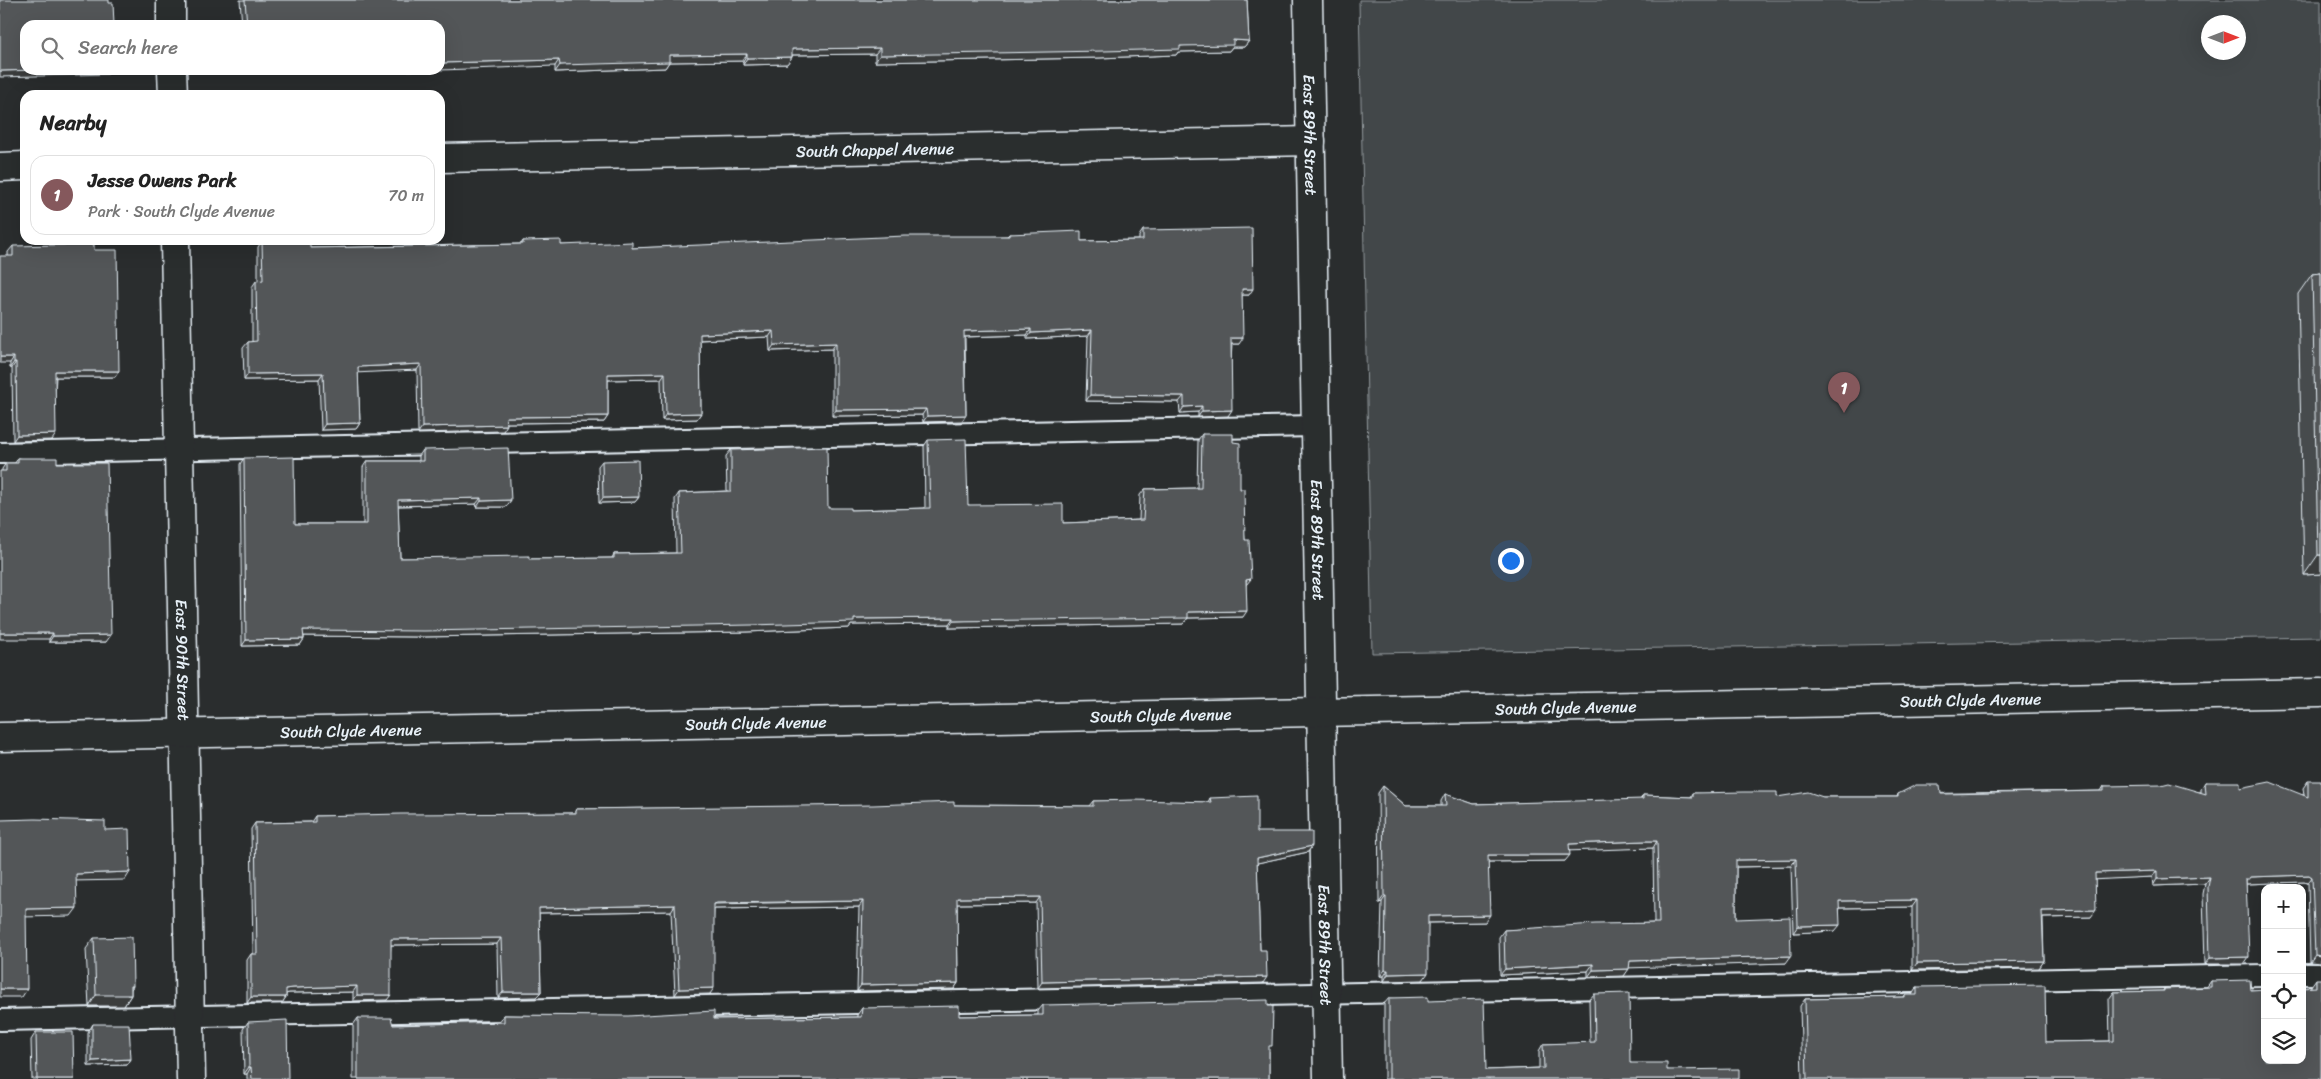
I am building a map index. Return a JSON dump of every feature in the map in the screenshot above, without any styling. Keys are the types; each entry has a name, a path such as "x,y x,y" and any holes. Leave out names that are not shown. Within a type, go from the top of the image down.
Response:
{"street":[{"path":"171,0 171,20"},
{"name":"East 89th Street","path":"1308,0 1328,1079"},
{"path":"172,75 173,90"},
{"name":"South Chappel Avenue","path":"445,158 1310,141"},
{"path":"0,167 20,166"},
{"name":"East 90th Street","path":"175,245 191,1079"},
{"name":"South Clyde Avenue","path":"0,737 2321,693"}],"lane":[{"path":"0,453 1316,426"},
{"path":"2306,974 2321,974"},
{"path":"0,1020 2261,975"}],"shaded area":[{"path":"1359,0 2321,0 2321,637 1372,653"}],"building":[{"path":"0,0 109,0 109,3 113,3 114,20 20,20 20,70 0,71"},
{"path":"245,0 1247,0 1249,41 1233,40 1233,45 1180,46 1180,49 880,55 880,48 792,49 792,57 747,58 747,54 669,55 669,62 560,65 559,60 445,63 445,20 247,20"},
{"path":"1252,228 1253,289 1242,289 1243,338 1231,338 1232,410 1202,411 1202,406 1184,407 1184,396 1090,395 1092,330 1031,333 1031,329 964,331 966,415 927,416 926,409 836,410 836,343 774,345 773,331 700,334 701,413 666,414 665,373 608,374 608,416 506,417 507,425 422,427 421,364 358,367 360,423 325,424 323,373 248,374 248,342 257,341 256,281 263,280 262,245 310,245 310,248 523,244 523,241 561,240 561,245 632,242 632,248 905,236 1009,236 1009,234 1081,231 1081,241 1143,240 1143,230"},
{"path":"94,245 94,250 117,250 119,371 55,371 56,434 17,435 16,362 14,362 14,357 0,357 0,256 13,256 13,246"},
{"path":"2321,273 2321,555 2318,555 2312,274"},
{"path":"1202,434 1233,434 1233,442 1240,443 1240,489 1244,489 1245,540 1249,540 1251,579 1246,580 1247,611 1188,612 1188,618 953,621 953,618 854,619 854,622 751,625 424,631 303,630 304,639 246,640 244,458 294,457 295,524 367,524 367,461 423,461 423,450 508,448 511,500 481,501 481,498 398,500 400,558 529,556 529,559 614,558 614,554 681,553 679,493 731,491 731,450 827,447 828,508 851,508 851,510 930,508 928,440 966,439 968,505 1063,504 1063,523 1143,520 1145,489 1201,488"},
{"path":"18,458 57,458 57,463 107,463 111,635 53,636 53,633 0,633 0,471 6,471 6,463 18,463"},
{"path":"638,460 639,497 603,498 602,461"},
{"path":"2308,781 2321,781 2321,956 2315,955 2312,877 2309,875 2250,877 2250,879 2246,879 2249,957 2210,958 2208,887 2210,877 2157,879 2157,871 2095,873 2096,910 2042,911 2044,961 1917,963 1917,900 1839,901 1840,925 1798,926 1796,859 1736,860 1736,919 1790,917 1791,956 1630,961 1629,969 1593,970 1593,964 1505,969 1504,930 1595,924 1659,923 1657,841 1644,841 1569,844 1570,855 1488,855 1490,915 1428,916 1428,973 1388,974 1388,970 1385,970 1386,896 1384,896 1383,786 1406,806 1446,806 1445,794 1474,804 1643,799 1643,795 1693,797 1693,793 1744,792 1777,792 1777,797 1808,792 1823,797 1898,797 1898,794 1916,785 1940,785 1941,794 2104,791 2104,786 2161,785 2169,783 2206,794 2205,782 2240,782 2240,788 2270,782 2308,797"},
{"path":"1257,796 1257,832 1312,832 1312,846 1257,858 1260,950 1266,950 1267,977 1042,982 1040,897 957,898 958,983 861,985 863,901 717,903 714,904 714,988 679,989 675,905 539,908 541,992 503,992 501,938 391,939 391,995 357,995 357,986 293,988 286,989 286,997 251,997 251,954 257,954 255,823 315,822 315,816 576,813 576,809 954,802 954,805 1093,806 1093,801 1211,802 1210,798"},
{"path":"0,820 105,821 105,830 129,829 130,872 76,874 77,908 26,909 27,989 0,989"},
{"path":"132,937 133,986 131,986 131,995 96,995 94,938"},
{"path":"2316,979 2321,979 2321,1079 1807,1079 1805,999 1905,997 1905,995 1917,995 1917,987 2045,985 2046,1042 2114,1041 2114,992 2164,991 2164,989 2211,987 2211,981 2250,980 2251,990 2261,989 2261,1064 2306,1064 2306,988 2316,987"},
{"path":"1629,993 1630,1063 1667,1063 1667,1070 1739,1069 1739,1079 1389,1079 1389,998 1428,997 1428,1001 1484,999 1486,1070 1544,1068 1543,1044 1595,1042 1594,994"},
{"path":"1268,1000 1268,1006 1273,1006 1272,1046 1269,1046 1269,1079 358,1079 358,1018 391,1018 393,1025 504,1022 504,1015 628,1016 714,1011 714,1019 861,1017 862,1008 959,1006 959,1016 1043,1015 1043,1005"},
{"path":"287,1020 288,1079 252,1079 251,1067 249,1067 248,1022"},
{"path":"93,1024 129,1024 131,1059 92,1061"},
{"path":"36,1032 73,1032 74,1079 37,1079"}],"place":[{"name":"Jesse Owens Park","path":"1844,413"}]}
